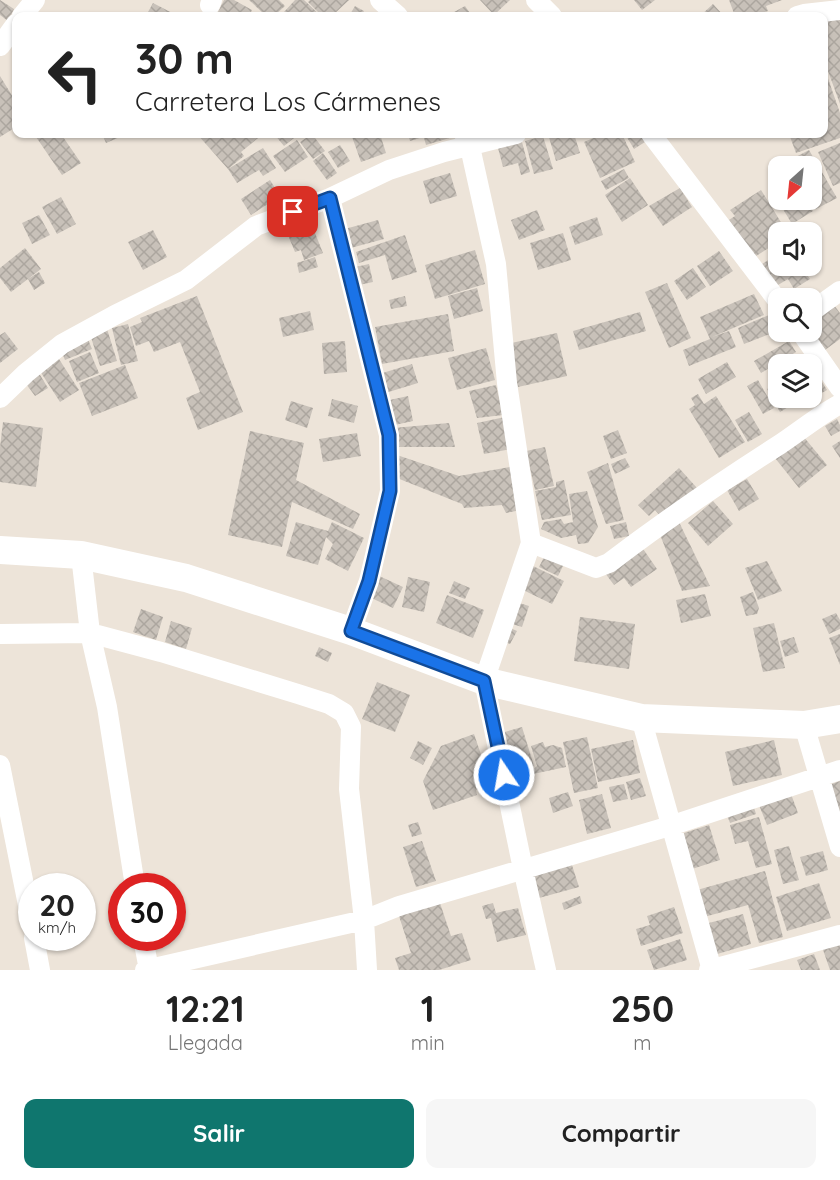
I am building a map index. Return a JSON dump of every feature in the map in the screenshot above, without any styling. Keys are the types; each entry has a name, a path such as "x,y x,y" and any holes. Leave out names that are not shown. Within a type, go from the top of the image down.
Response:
{"main road":[{"path":"0,550 81,555 186,578 351,631 484,681 641,718 804,725 840,719"}],"street":[{"path":"25,12 35,0"},
{"path":"380,0 394,12"},
{"path":"536,0 548,12"},
{"path":"822,12 840,10"},
{"path":"0,46 12,30"},
{"path":"0,398 62,344 186,280 256,226 330,198 389,170 444,152 466,140 483,138"},
{"path":"654,138 768,288"},
{"path":"466,140 496,264 507,383 531,543 484,681 546,970"},
{"path":"330,198 389,435 390,491 369,581 351,631"},
{"path":"822,304 840,291"},
{"path":"808,342 840,388"},
{"path":"531,543 596,568 609,563 721,483 820,415 840,404"},
{"path":"81,555 90,633 107,707 133,873"},
{"path":"0,634 90,633 298,694 329,704 344,713 351,727 349,789 364,920 367,970"},
{"path":"641,718 711,970 840,935"},
{"path":"804,725 840,847"},
{"path":"0,765 22,873"},
{"path":"145,951 147,970 364,920 399,906 670,826 840,770"},
{"path":"36,951 40,970"}],"building":[{"path":"0,0 14,9 8,21 0,15"},
{"path":"224,0 234,0 252,10 251,12 218,12"},
{"path":"249,0 279,0 285,6 278,12 262,12"},
{"path":"295,0 304,0 317,12 284,12"},
{"path":"310,0 349,0 336,12 318,12 308,2"},
{"path":"480,0 510,0 497,12 491,12"},
{"path":"634,0 655,0 642,10"},
{"path":"729,0 782,0 766,6 768,11 765,12 734,12"},
{"path":"153,3 170,12 148,12"},
{"path":"713,4 720,12 704,12"},
{"path":"355,6 364,11 363,12 351,12"},
{"path":"465,6 469,12 454,12"},
{"path":"840,14 840,104 828,71 828,18"},
{"path":"0,76 12,96 12,130 0,137"},
{"path":"828,78 840,113 840,138 796,153 790,138 828,138"},
{"path":"37,138 64,138 81,163 62,175"},
{"path":"104,138 118,138 106,143"},
{"path":"201,138 258,138 241,152 244,156 228,169"},
{"path":"277,138 294,138 284,146"},
{"path":"306,138 315,138 325,151 313,159 300,142"},
{"path":"352,138 381,138 386,153 361,162"},
{"path":"424,138 450,138 426,145"},
{"path":"544,138 553,169 534,174 525,141"},
{"path":"549,138 575,138 580,153 556,161"},
{"path":"594,138 624,138 635,162 600,178 584,142"},
{"path":"627,138 642,138 645,142 634,149"},
{"path":"297,140 308,157 285,172 273,156"},
{"path":"522,142 530,172 521,175 518,163 503,167 498,148"},
{"path":"840,143 840,183 833,186 822,156 818,152"},
{"path":"340,145 350,161 338,168 328,152"},
{"path":"263,148 276,168 263,176 259,170 237,183 228,169"},
{"path":"809,150 812,156 798,156"},
{"path":"323,153 337,173 327,180 313,161"},
{"path":"624,169 629,178 606,190 601,181"},
{"path":"822,172 837,198 822,206"},
{"path":"450,173 457,196 430,204 423,181"},
{"path":"630,178 648,205 622,222 605,195"},
{"path":"270,180 280,196 251,215 241,199"},
{"path":"680,188 692,207 663,226 649,206"},
{"path":"761,190 768,201 768,210 773,210 781,222 768,222 768,248 753,258 729,220 735,216 730,210"},
{"path":"61,197 76,224 57,234 42,207"},
{"path":"537,210 545,230 519,240 511,220"},
{"path":"784,210 813,211 795,222 791,222"},
{"path":"307,213 323,253 304,260 301,250 295,252 283,223"},
{"path":"39,215 50,235 32,244 22,223"},
{"path":"597,217 603,235 575,245 569,227"},
{"path":"378,220 384,239 347,249 341,230"},
{"path":"153,230 167,257 143,270 128,242"},
{"path":"563,233 571,260 538,270 530,243"},
{"path":"405,235 417,272 392,280 385,255 359,263 356,252"},
{"path":"25,248 41,269 11,292 0,278 0,268"},
{"path":"475,250 485,284 435,299 425,265"},
{"path":"719,251 733,271 710,286 697,266"},
{"path":"315,257 318,267 299,273 297,263"},
{"path":"768,260 768,276 808,276 810,279 796,288 788,279 773,288 759,266"},
{"path":"369,264 373,282 354,286 351,268"},
{"path":"693,268 706,287 687,300 674,281"},
{"path":"39,272 45,283 34,290 28,279"},
{"path":"667,283 691,338 669,348 645,292"},
{"path":"477,288 483,311 454,319 448,296"},
{"path":"754,294 764,315 712,337 729,331 736,347 689,366 683,350 710,339 700,317"},
{"path":"197,296 243,412 198,430 186,398 200,392 180,342 154,352 149,341 136,346 130,327 142,322 140,318"},
{"path":"405,296 407,306 391,309 389,300"},
{"path":"830,300 840,313 840,339 825,350 819,342 822,342 822,306"},
{"path":"310,311 314,330 283,337 279,318"},
{"path":"640,312 646,331 579,350 573,331"},
{"path":"448,314 454,351 382,364 375,327"},
{"path":"768,315 768,335 744,344 738,328"},
{"path":"128,324 138,361 121,365 112,328"},
{"path":"107,329 117,361 100,366 90,334"},
{"path":"5,332 18,349 0,363 0,335"},
{"path":"557,333 567,376 518,387 507,344"},
{"path":"87,337 92,349 65,360 60,348"},
{"path":"345,341 347,372 324,374 322,343"},
{"path":"787,342 796,352 768,354 768,369 761,373 754,361"},
{"path":"486,348 495,380 457,390 448,358"},
{"path":"90,352 99,373 77,382 69,361"},
{"path":"57,356 79,390 60,402 38,368"},
{"path":"727,362 736,377 706,394 698,379"},
{"path":"412,364 418,383 382,394 376,375"},
{"path":"125,365 138,398 92,416 79,383"},
{"path":"37,370 48,388 35,396 24,381"},
{"path":"758,380 768,398 768,408 774,408 763,414 747,386"},
{"path":"822,382 827,390 822,393"},
{"path":"496,385 503,415 477,418 469,391"},
{"path":"698,394 704,404 716,396 745,442 719,458 689,409 695,405 691,398"},
{"path":"408,396 413,421 390,426 385,401"},
{"path":"332,399 358,406 354,423 328,416"},
{"path":"291,401 313,408 307,428 285,420"},
{"path":"749,412 762,434 748,442 735,420"},
{"path":"505,417 512,449 484,454 477,423"},
{"path":"837,419 840,431 831,436 825,426"},
{"path":"3,422 43,428 36,487 0,482"},
{"path":"449,423 455,447 397,447 393,428"},
{"path":"618,430 627,453 611,459 603,436"},
{"path":"250,431 304,443 296,480 360,514 353,529 292,502 282,547 228,535"},
{"path":"357,433 361,456 323,462 319,439"},
{"path":"803,436 827,465 799,488 775,458"},
{"path":"840,441 840,458 832,446"},
{"path":"545,447 554,486 535,490 526,451"},
{"path":"394,454 459,476 515,466 521,510 506,513 502,505 464,508 462,504 392,476"},
{"path":"625,458 630,467 615,474 611,464"},
{"path":"608,463 624,520 606,524 587,472"},
{"path":"679,468 697,488 662,518 655,510 649,516 638,505"},
{"path":"747,479 759,499 739,511 727,490"},
{"path":"564,480 571,515 542,520 535,491 556,487 556,482"},
{"path":"587,491 598,527 588,543 578,544 576,535 561,538 541,529 544,522 561,519 564,524 573,522 569,494"},
{"path":"713,501 733,524 708,546 688,523"},
{"path":"296,522 328,531 332,522 364,538 348,571 325,559 333,544 326,537 318,565 286,556"},
{"path":"626,522 629,536 614,539 610,526"},
{"path":"679,522 710,586 682,591 659,532"},
{"path":"639,543 657,569 631,587 624,578 614,585 602,569"},
{"path":"545,555 564,564 558,576 539,567"},
{"path":"767,561 782,591 758,600 745,568"},
{"path":"533,566 564,581 552,604 521,589"},
{"path":"377,575 403,587 393,608 367,596"},
{"path":"408,577 430,582 424,612 402,607"},
{"path":"454,581 470,588 465,599 449,593"},
{"path":"753,592 759,608 757,614 746,616 740,597"},
{"path":"705,594 711,616 681,623 676,600"},
{"path":"447,595 484,610 473,638 436,623"},
{"path":"516,602 529,606 522,627 509,623"},
{"path":"141,609 163,617 156,640 133,632"},
{"path":"836,613 840,620 840,629 829,634 822,619"},
{"path":"580,617 635,624 629,669 574,661"},
{"path":"171,621 192,628 186,649 165,642"},
{"path":"774,623 785,668 763,672 753,628"},
{"path":"506,626 517,631 510,644 500,640"},
{"path":"840,634 840,665 829,638"},
{"path":"794,637 799,652 785,657 780,641"},
{"path":"319,647 332,653 328,662 315,656"},
{"path":"377,682 410,695 395,732 362,719"},
{"path":"522,727 534,766 510,773 498,734"},
{"path":"474,734 489,778 482,781 484,787 476,790 477,795 433,810 423,781 441,746"},
{"path":"587,737 598,788 574,793 563,742"},
{"path":"633,740 640,773 598,782 591,749"},
{"path":"774,740 782,775 733,786 725,752"},
{"path":"418,741 432,748 423,765 410,758"},
{"path":"543,742 545,747 553,745 562,748 566,767 533,774 532,770 537,766 531,746"},
{"path":"640,778 646,796 631,800 626,782"},
{"path":"840,781 840,823 826,786"},
{"path":"624,784 628,799 613,802 609,787"},
{"path":"568,792 573,806 553,813 549,798"},
{"path":"602,794 611,828 587,834 579,800"},
{"path":"791,794 798,813 767,825 757,800"},
{"path":"752,801 756,814 730,823 725,810"},
{"path":"759,817 772,864 756,868 748,841 735,844 730,825"},
{"path":"418,822 422,834 412,837 408,825"},
{"path":"709,825 720,860 692,869 681,834"},
{"path":"422,841 436,881 416,887 403,847"},
{"path":"789,846 799,880 783,884 774,850"},
{"path":"823,851 828,870 806,876 800,857"},
{"path":"571,862 579,887 539,898 531,873"},
{"path":"765,871 783,937 759,943 748,905 704,917 697,890"},
{"path":"819,883 831,918 787,931 776,897"},
{"path":"580,896 582,903 564,910 562,903"},
{"path":"439,900 451,936 462,933 471,960 439,970 399,970 395,958 411,953 398,913"},
{"path":"493,903 496,913 518,908 526,935 497,942 491,918 486,919 482,906"},
{"path":"674,907 683,933 641,946 636,929 650,925 647,916"},
{"path":"743,914 751,944 714,955 705,924"},
{"path":"680,939 687,960 654,970 647,950"},
{"path":"840,942 840,970 830,970 822,947"},
{"path":"814,954 820,970 801,970 797,960"}],"route":[{"path":"293,212 330,198 389,435 390,491 369,581 351,631 484,681 504,775"}]}
